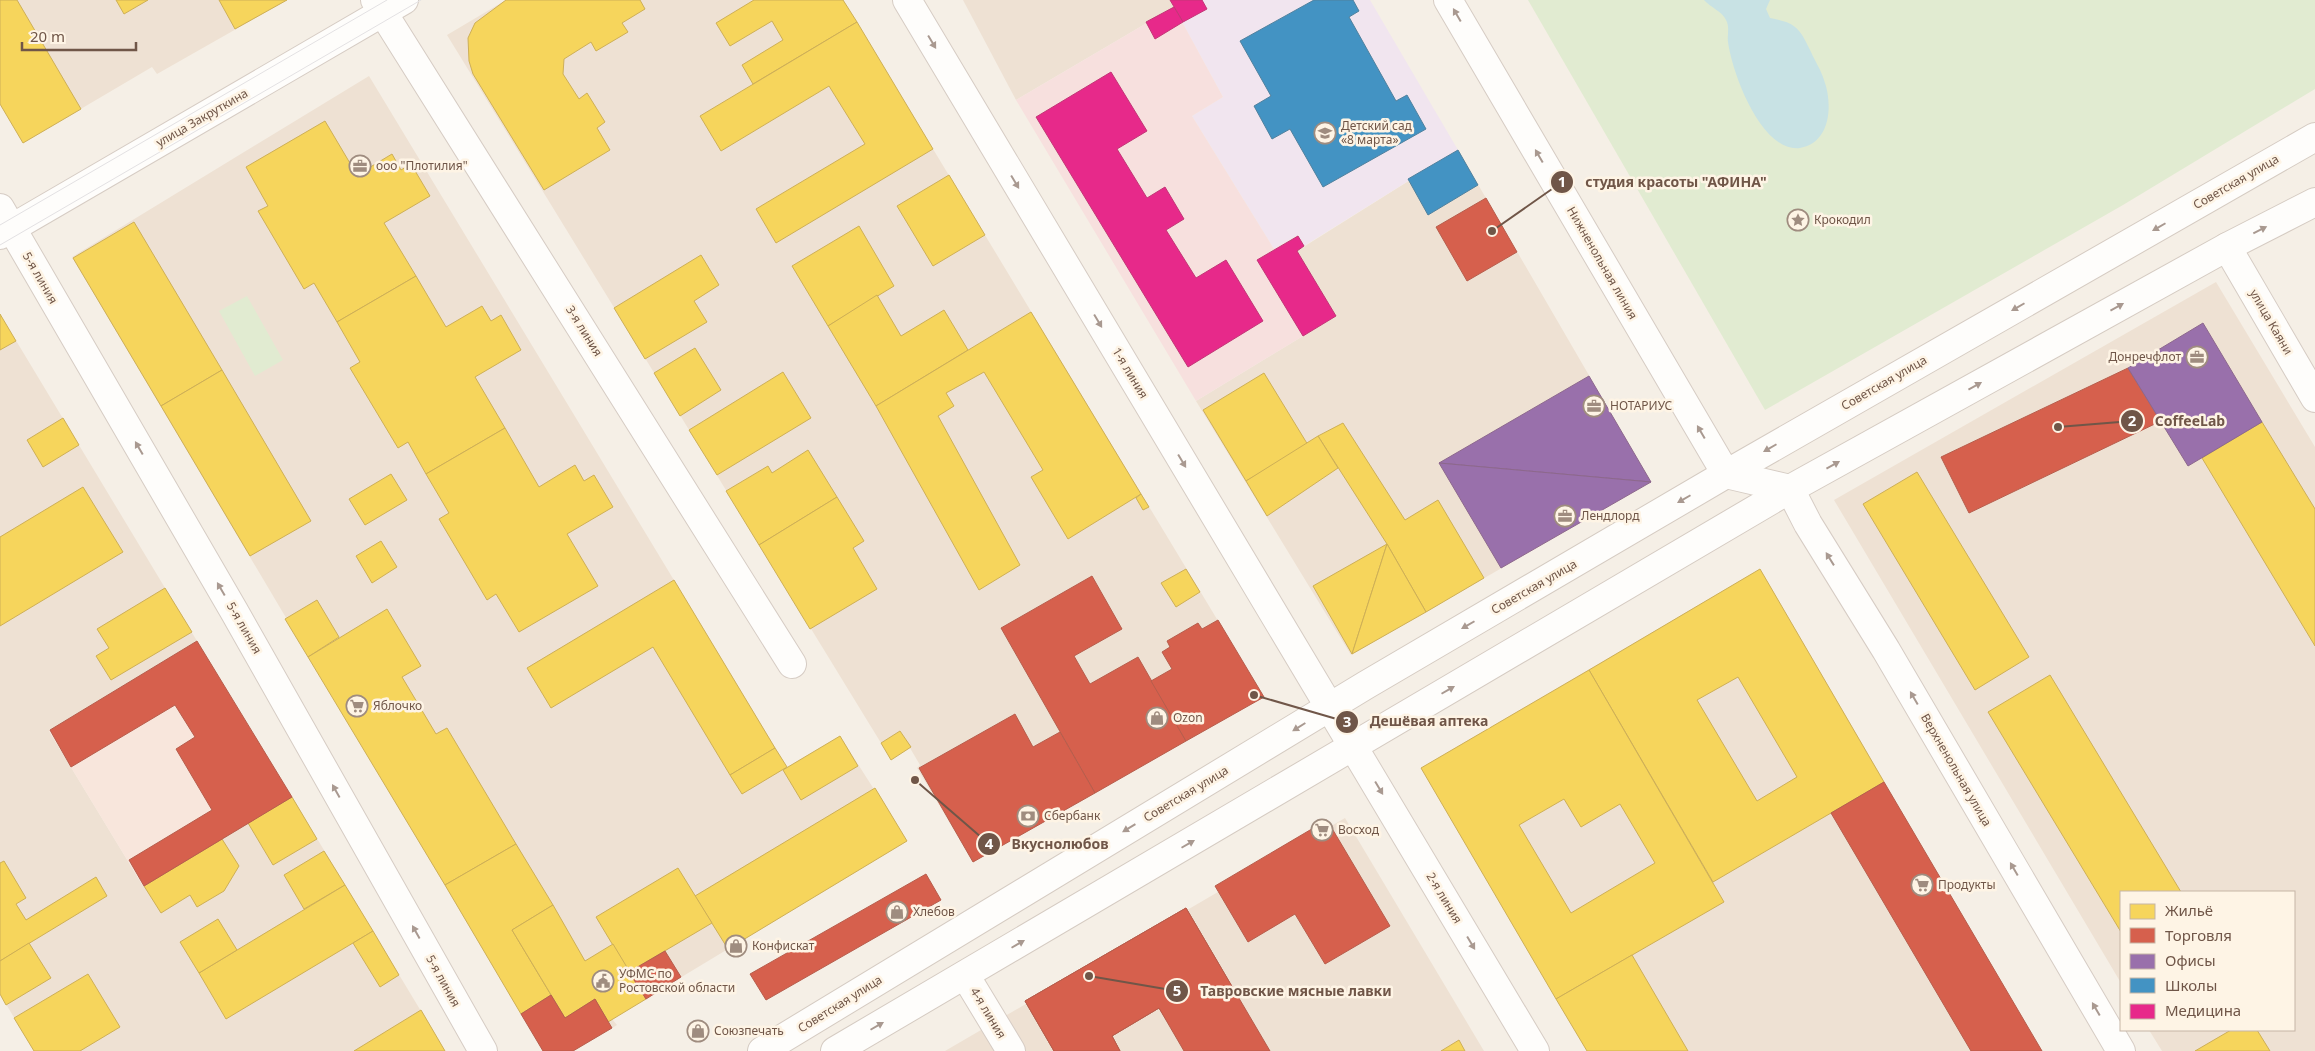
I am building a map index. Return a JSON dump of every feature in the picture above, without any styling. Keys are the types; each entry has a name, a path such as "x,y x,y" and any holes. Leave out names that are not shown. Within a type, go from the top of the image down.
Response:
{"street":[{"name":"1-я линия","path":"907,0 1352,747"},
{"name":"Нижненольная линия","path":"1448,0 1726,474"},
{"name":"улица Закруткина","path":"4,224 387,4"},
{"name":"3-я линия","path":"387,4 792,664"},
{"name":"Советская улица","path":"762,1051 1329,708 1726,474 2315,137"},
{"path":"835,1051 1790,489 2227,247 2315,202"},
{"name":"5-я линия","path":"4,224 234,611 483,1051"},
{"name":"улица Каяни","path":"2227,247 2315,398"},
{"path":"1726,474 1790,489"},
{"name":"Верхненольная улица","path":"1790,489 1808,524 1886,650 2121,1051"},
{"name":"2-я линия","path":"1352,747 1535,1051"},
{"name":"4-я линия","path":"964,975 1011,1051"}],"shaded area":[{"path":"0,0 287,0 157,74 152,67 23,143 0,104"},
{"path":"506,0 843,0 1264,697 973,862 917,768 920,765 900,731 881,743 447,35"},
{"path":"963,0 1170,0 1174,7 1016,100"},
{"name":"Детский сад «8 марта»","path":"1170,0 1370,0 1458,150 1304,246 1298,235 1274,249 1192,116 1223,97"},
{"path":"1174,7 1223,97 1192,116 1274,249 1298,235 1304,246 1297,251 1336,316 1196,401 1016,100"},
{"path":"369,76 787,767 840,736 907,841 612,1019 617,1025 574,1051 543,1051 72,257"},
{"path":"1458,150 1651,482 1351,655 1196,401 1336,316 1297,251"},
{"path":"2216,282 2315,447 2315,1051 2162,1051 2150,1031 2295,1031 2295,891 2120,891 2120,981 1834,500"},
{"path":"0,314 197,641 49,731 143,886 292,797 445,1051 34,1051 0,994"},
{"path":"1760,569 2042,1051 1587,1051 1421,768"},
{"path":"197,641 292,797 143,886 49,731"},
{"path":"1345,818 1484,1051 945,1051"}],"green space":[{"path":"1528,0 2315,0 2315,89 2123,205 1765,410"},
{"path":"247,296 283,360 255,376 219,311"}],"water":[{"path":"1704,0 1770,0 1766,9 1770,18 1789,23 1800,32 1820,69 1827,90 1829,111 1824,131 1818,139 1810,145 1800,148 1786,146 1773,138 1761,125 1742,90 1735,72 1728,42 1726,20 1722,14"}],"building: Жильё":[{"path":"0,0 17,0 81,109 23,143 0,104"},
{"path":"116,0 148,0 124,14"},
{"path":"219,0 287,0 235,29"},
{"path":"506,0 640,0 645,9 622,23 628,32 596,51 591,42 564,59 563,74 579,99 587,93 605,122 597,128 610,150 544,190 473,74 469,61 468,38 475,23"},
{"path":"754,0 843,0 857,22 753,84 742,65 783,40 772,21 730,46 716,23"},
{"path":"857,22 933,149 776,243 756,209 865,144 829,86 721,151 700,116"},
{"path":"325,121 357,175 392,154 401,170 411,164 430,196 384,223 416,276 337,322 314,283 304,289 258,211 268,206 246,167"},
{"path":"949,175 985,235 933,266 897,206"},
{"path":"134,222 222,370 161,406 73,258"},
{"path":"859,226 894,286 828,326 792,266"},
{"path":"701,255 719,285 694,301 707,322 645,359 614,308"},
{"path":"416,276 446,327 482,306 491,321 501,315 521,350 475,377 505,428 426,474 408,442 398,448 350,368 360,362 337,322"},
{"path":"877,295 901,336 944,310 968,350 876,406 828,326"},
{"path":"1031,312 1141,494 1068,539 1031,477 1043,470 984,372 946,393 954,406 938,416 1020,565 979,590 876,406"},
{"path":"0,314 16,341 0,350"},
{"path":"695,348 721,390 680,416 654,373"},
{"path":"222,370 311,521 250,556 161,406"},
{"path":"783,372 811,418 717,475 689,430"},
{"path":"1264,373 1308,445 1246,481 1203,410"},
{"path":"63,418 79,445 43,467 27,440"},
{"path":"2262,422 2315,509 2315,646 2202,458"},
{"path":"1343,423 1405,520 1438,500 1484,578 1426,612 1387,544 1318,436"},
{"path":"505,428 539,487 575,465 584,481 594,475 613,507 567,534 598,586 519,632 496,594 487,600 439,519 449,513 426,474"},
{"path":"1318,436 1338,468 1267,516 1246,481"},
{"path":"808,450 837,497 759,545 726,491 768,466 772,473"},
{"path":"1917,472 2029,657 1975,690 1863,504"},
{"path":"391,474 407,500 365,525 349,499"},
{"path":"83,487 123,552 0,626 0,537"},
{"path":"1141,494 1149,507 1143,510 1136,498"},
{"path":"837,497 864,541 853,548 877,589 810,629 759,545"},
{"path":"381,541 397,567 372,583 356,556"},
{"path":"1387,544 1352,654 1313,586"},
{"path":"1387,544 1426,612 1352,654"},
{"path":"1186,569 1200,592 1176,607 1161,583"},
{"path":"1760,569 1884,782 1713,882 1589,670","holes":["1738,677 1797,777 1757,801 1697,700"]},
{"path":"674,580 775,748 730,775 653,647 551,708 527,668"},
{"path":"165,588 192,632 111,680 96,656 109,648 97,629"},
{"path":"317,600 339,637 308,657 285,619"},
{"path":"387,609 421,666 402,677 436,734 447,728 516,844 445,885 308,657"},
{"path":"1589,670 1724,902 1556,999 1421,768","holes":["1564,799 1581,827 1620,804 1655,863 1571,913 1519,825"]},
{"path":"2050,675 2180,891 2120,891 2120,930 1988,712"},
{"path":"900,731 911,747 891,760 881,743"},
{"path":"840,736 858,766 801,800 783,770"},
{"path":"775,748 787,767 742,794 730,775"},
{"path":"875,788 907,841 728,949 695,896"},
{"path":"292,797 317,839 273,865 248,823"},
{"path":"222,839 239,866 224,891 197,907 190,895 161,913 144,886"},
{"path":"516,844 553,905 512,930 551,995 521,1014 445,885"},
{"path":"324,851 345,885 304,909 284,875"},
{"path":"4,861 26,898 16,904 26,920 96,877 107,896 0,961 0,863"},
{"path":"678,868 712,923 629,972 596,917"},
{"path":"345,885 373,931 226,1019 199,973"},
{"path":"553,905 585,961 613,944 646,999 608,1022 595,999 565,1018 512,930"},
{"path":"218,919 237,950 199,973 180,942"},
{"path":"373,931 399,975 380,987 353,943"},
{"path":"29,943 51,978 6,1005 0,994 0,961"},
{"path":"1632,955 1688,1051 1587,1051 1556,999"},
{"path":"88,974 120,1027 80,1051 34,1051 14,1018"},
{"path":"421,1010 445,1051 354,1051"},
{"path":"2229,1031 2258,1031 2270,1051 2195,1051"},
{"path":"1459,1040 1465,1051 1441,1051"}],"building: Торговля":[{"path":"1486,198 1517,252 1467,281 1436,227"},
{"path":"2128,368 2161,421 1969,513 1941,457"},
{"path":"1092,576 1122,629 1074,656 1090,684 1138,657 1186,741 1095,793 1001,628"},
{"path":"1218,620 1264,697 1186,741 1151,681 1172,669 1162,652 1170,647 1167,641 1198,623 1202,629"},
{"path":"197,641 292,797 144,886 129,860 212,810 176,749 195,737 175,705 71,767 50,730"},
{"path":"1015,714 1033,747 1060,732 1095,793 973,862 919,768"},
{"path":"1884,782 2042,1051 1971,1051 1831,813"},
{"path":"1327,820 1390,926 1325,964 1295,914 1248,942 1215,886"},
{"path":"926,874 941,900 766,1000 750,974"},
{"path":"1186,908 1231,985 1168,1022 1159,1008 1112,1036 1120,1051 1054,1051 1025,1001"},
{"path":"1186,908 1270,1051 1184,1051 1159,1008 1112,1036 1120,1051 1054,1051 1025,1001"},
{"path":"665,951 681,977 646,999 629,972"},
{"path":"551,995 565,1018 595,999 612,1028 573,1051 543,1051 521,1014"}],"building: Офисы":[{"path":"2203,323 2262,422 2188,466 2128,368"},
{"path":"1589,376 1651,482 1439,463"},
{"path":"1439,463 1651,482 1501,568"}],"building: Школы":[{"path":"1314,0 1353,0 1359,11 1349,17 1396,101 1407,95 1426,129 1323,187 1290,129 1272,139 1254,106 1271,96 1240,41"},
{"path":"1458,150 1478,185 1428,215 1408,179"}],"building: Медицина":[{"path":"1170,0 1202,0 1207,9 1183,22"},
{"path":"1174,7 1183,22 1155,39 1146,22"},
{"path":"1111,72 1147,131 1117,149 1147,198 1165,187 1184,219 1166,230 1196,278 1226,260 1263,321 1188,367 1036,117"},
{"path":"1298,236 1304,246 1297,251 1336,316 1303,336 1257,260"}],"tram line":[{"path":"0,225 387,0"},
{"path":"0,245 421,0"}],"place":[{"name":"Детский сад «8 марта»","path":"1325,133"},
{"name":"ооо \"Плотилия\"","path":"360,166"},
{"name":"Крокодил","path":"1798,220"},
{"name":"студия красоты \"АФИНА\"","path":"1492,231"},
{"name":"Донречфлот","path":"2197,357"},
{"name":"НОТАРИУС","path":"1594,406"},
{"name":"CoffeeLab","path":"2058,427"},
{"name":"Лендлорд","path":"1565,516"},
{"name":"Дешёвая аптека","path":"1254,695"},
{"name":"Яблочко","path":"357,706"},
{"name":"Ozon","path":"1157,718"},
{"name":"Вкуснолюбов","path":"915,780"},
{"name":"Сбербанк","path":"1028,816"},
{"name":"Восход","path":"1322,830"},
{"name":"Продукты","path":"1922,885"},
{"name":"Хлебов","path":"897,912"},
{"name":"Конфискат","path":"736,946"},
{"name":"Тавровские мясные лавки","path":"1089,976"},
{"name":"УФМС по Ростовской области","path":"603,981"},
{"name":"Союзпечать","path":"698,1031"}]}
